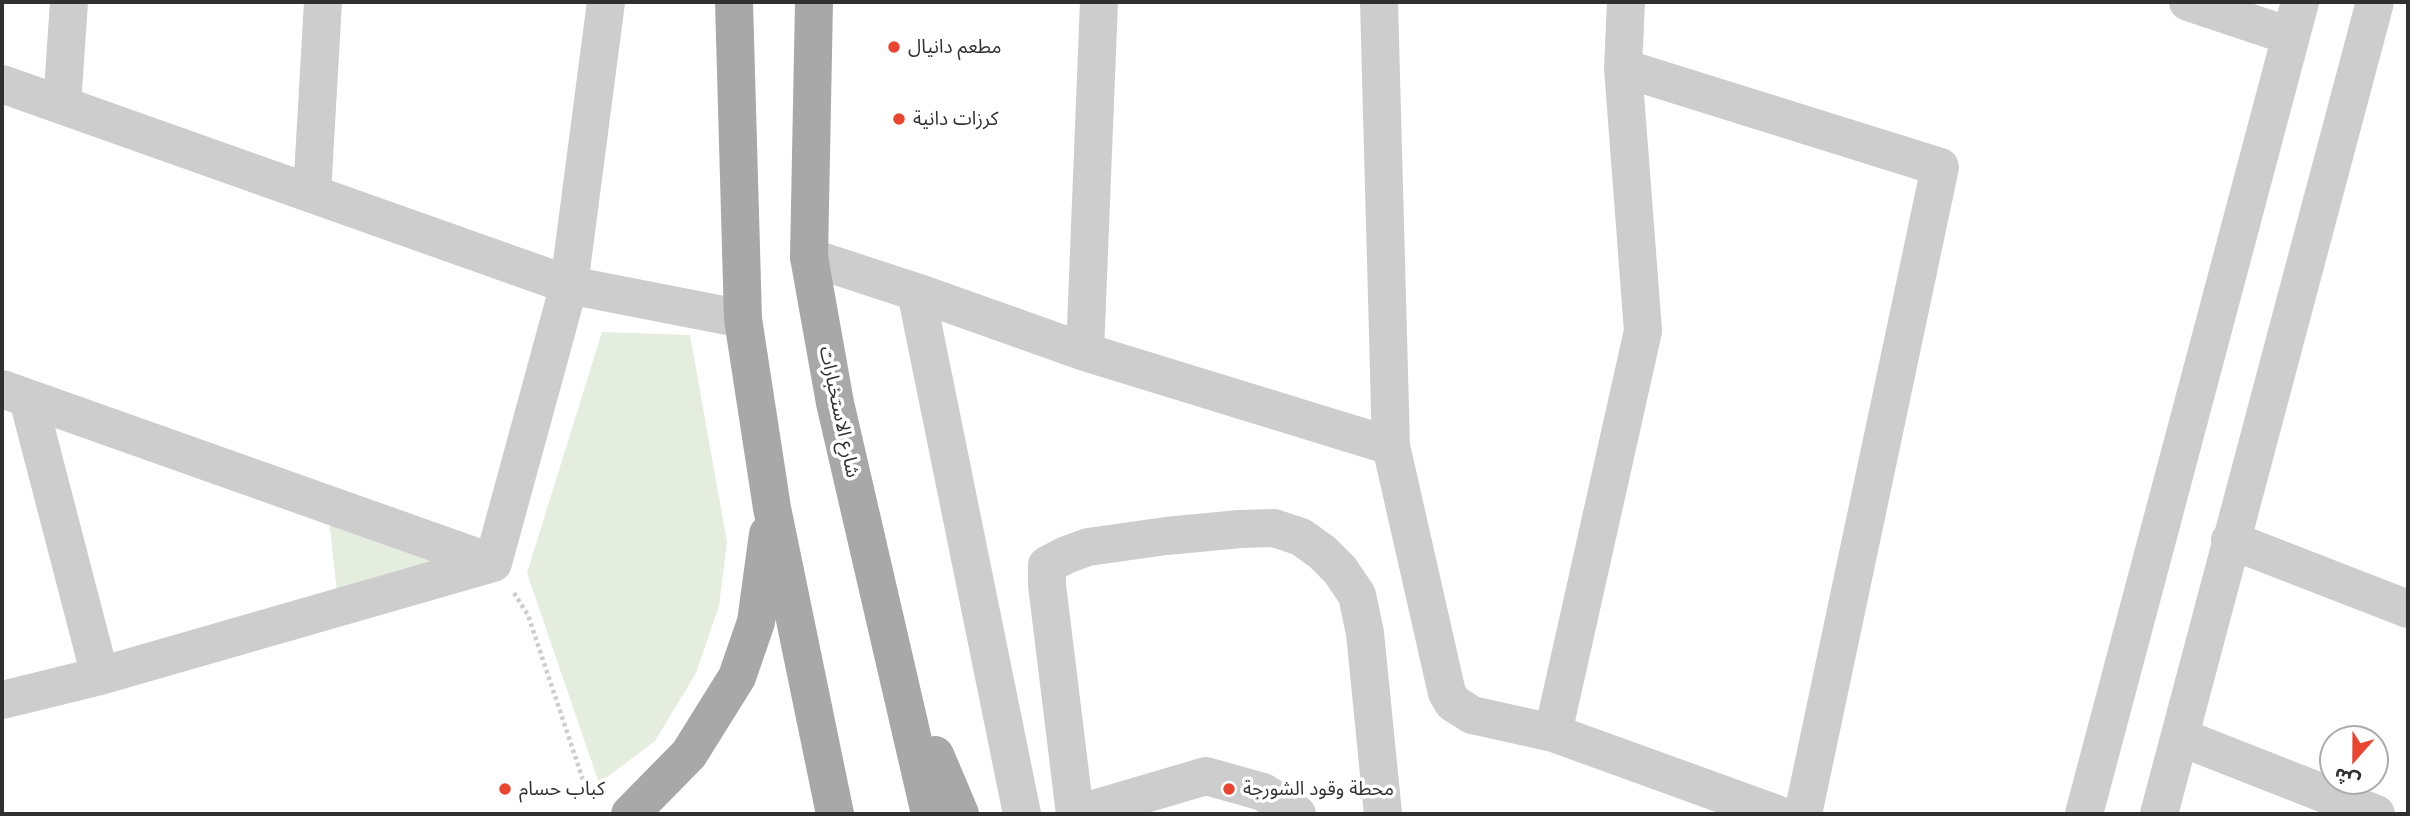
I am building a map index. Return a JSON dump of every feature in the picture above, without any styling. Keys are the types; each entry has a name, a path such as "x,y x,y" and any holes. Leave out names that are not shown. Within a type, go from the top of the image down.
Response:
{"main road":[{"path":"734,2 743,319 772,508 835,814"},
{"name":"شارع الاستخبارات","path":"814,2 809,257 835,403 930,814"},
{"path":"630,814 689,754 737,677 756,622 772,508"},
{"path":"895,659 960,814"}],"street":[{"path":"62,105 69,2"},
{"path":"312,194 323,2"},
{"path":"503,577 569,285 606,2"},
{"path":"1085,352 1098,2"},
{"path":"1379,2 1391,446 1447,693 1453,702 1472,715 1553,733 1777,814"},
{"path":"1553,733 1643,331 1623,68 1626,2"},
{"path":"2084,814 2295,19 2188,2"},
{"path":"2159,814 2375,2"},
{"path":"1623,68 1940,167 1803,814"},
{"path":"2,84 569,285 743,319"},
{"path":"809,257 1085,352 1391,446"},
{"path":"916,292 1022,814"},
{"path":"15,394 503,577"},
{"path":"15,394 100,676"},
{"path":"1297,814 1263,792 1206,776 1076,814 1047,585 1047,565 1088,547 1240,529 1274,528 1301,537 1322,552 1340,570 1357,595 1365,633 1383,814"},
{"path":"2230,540 2408,609"},
{"path":"2,700 503,577"},
{"path":"2180,737 2376,814"}],"path":[{"path":"503,577 528,615 585,786"}],"green space":[{"path":"602,332 690,335 727,542 719,606 696,673 655,741 599,783 527,573"},
{"path":"329,519 441,564 337,592"}],"place":[{"name":"مطعم دانيال","path":"894,47"},
{"name":"كرزات دانية","path":"899,119"},
{"name":"كباب حسام","path":"505,789"},
{"name":"محطة وقود الشورجة","path":"1229,789"}]}
